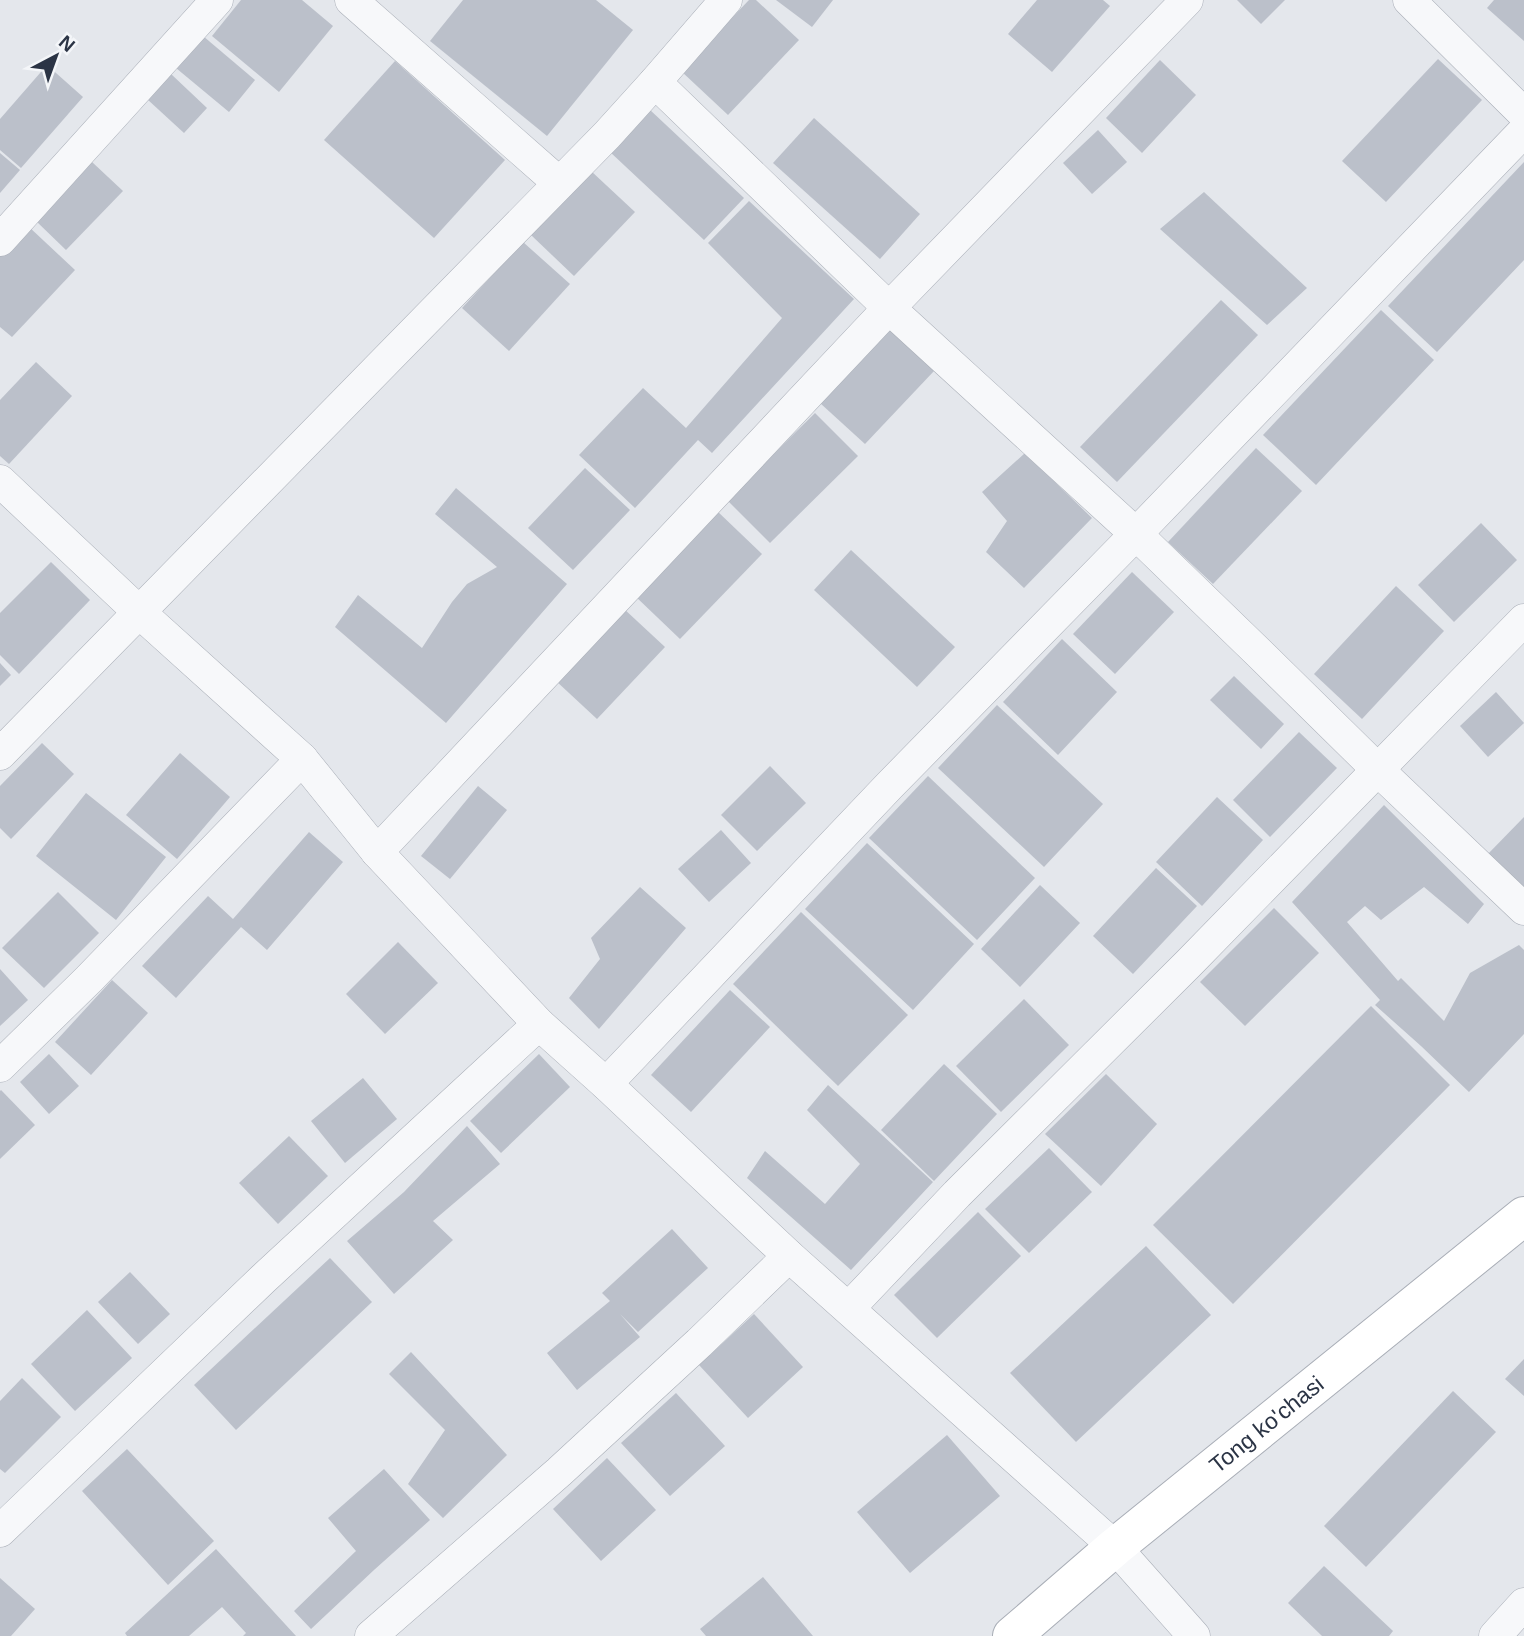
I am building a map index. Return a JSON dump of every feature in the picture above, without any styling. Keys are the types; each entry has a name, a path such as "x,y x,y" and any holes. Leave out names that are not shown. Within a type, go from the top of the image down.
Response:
{"main road":[{"name":"Tong ko'chasi","path":"1012,1636 1115,1548 1524,1216"}],"street":[{"path":"0,240 217,0"},
{"path":"351,0 559,183"},
{"path":"0,754 607,135 726,0"},
{"path":"377,852 890,308 1187,0"},
{"path":"1409,0 1524,114"},
{"path":"655,82 890,308 1136,534 1524,909"},
{"path":"606,1084 889,786 1524,131"},
{"path":"0,481 139,612 302,759 377,852 539,1024 789,1256 1115,1548 1194,1636"},
{"path":"849,1308 966,1184 1188,964 1524,620"},
{"path":"0,1066 89,979 302,759"},
{"path":"0,1531 263,1279 539,1024"},
{"path":"371,1636 559,1472 789,1256"}],"building":[{"path":"241,0 302,0 333,26 279,92 212,36"},
{"path":"463,0 596,0 633,30 547,136 430,41"},
{"path":"749,0 756,0 799,40 728,115 681,71"},
{"path":"776,0 833,0 812,27"},
{"path":"1037,0 1103,0 1110,6 1052,72 1008,34"},
{"path":"1237,0 1285,0 1261,24"},
{"path":"1494,0 1524,0 1524,41 1487,8"},
{"path":"203,36 255,80 229,112 176,68"},
{"path":"1438,59 1482,100 1386,202 1342,161"},
{"path":"1160,60 1196,95 1142,153 1106,118"},
{"path":"395,61 505,160 434,238 324,140"},
{"path":"47,65 83,97 21,168 0,150 0,119"},
{"path":"171,74 207,108 184,133 147,99"},
{"path":"649,109 744,198 704,240 609,151"},
{"path":"814,118 920,214 880,259 773,163"},
{"path":"1098,130 1127,162 1092,194 1063,163"},
{"path":"0,153 20,170 0,193"},
{"path":"92,162 123,191 66,250 36,221"},
{"path":"1524,162 1524,260 1437,352 1388,306"},
{"path":"591,171 635,212 574,276 531,235"},
{"path":"1204,192 1307,288 1267,325 1160,229"},
{"path":"749,201 854,299 712,453 698,440 635,508 579,455 643,388 686,428 782,318 708,243"},
{"path":"28,226 75,270 12,337 0,327 0,256"},
{"path":"523,242 570,284 509,351 462,308"},
{"path":"1221,300 1258,335 1117,482 1080,447"},
{"path":"1381,310 1434,360 1316,485 1263,435"},
{"path":"890,329 934,371 865,444 820,403"},
{"path":"36,362 72,396 9,464 0,456 0,400"},
{"path":"815,413 858,456 770,543 727,500"},
{"path":"1256,448 1302,491 1213,584 1168,542"},
{"path":"1025,453 1092,518 1024,588 986,552 1007,521 982,492"},
{"path":"585,468 630,510 573,570 528,528"},
{"path":"456,488 567,584 446,723 335,627 358,595 422,648 467,584 497,567 435,514"},
{"path":"716,510 762,554 680,639 634,595"},
{"path":"1481,523 1517,560 1454,622 1418,585"},
{"path":"851,550 955,647 917,687 814,590"},
{"path":"51,562 90,600 19,674 0,655 0,613"},
{"path":"1132,572 1174,612 1115,674 1073,634"},
{"path":"1396,586 1444,631 1362,719 1314,674"},
{"path":"623,608 665,647 597,719 555,680"},
{"path":"1062,639 1117,692 1058,755 1003,702"},
{"path":"0,663 11,675 0,686"},
{"path":"1234,676 1284,724 1261,749 1210,700"},
{"path":"1496,692 1524,723 1488,757 1460,726"},
{"path":"997,705 1103,804 1044,867 938,768"},
{"path":"1299,732 1337,768 1270,837 1233,800"},
{"path":"42,743 74,774 11,839 0,828 0,786"},
{"path":"180,753 230,797 177,859 126,815"},
{"path":"770,766 806,803 757,851 721,815"},
{"path":"928,776 1035,878 977,940 869,838"},
{"path":"478,786 507,810 450,879 421,856"},
{"path":"86,793 166,857 116,920 36,856"},
{"path":"1217,797 1263,840 1202,906 1156,862"},
{"path":"1384,805 1484,904 1468,924 1424,887 1381,920 1365,906 1347,922 1398,981 1401,978 1444,1021 1470,973 1519,945 1524,950 1524,1034 1469,1092 1375,1005 1380,1000 1292,902"},
{"path":"1524,817 1524,890 1487,855"},
{"path":"721,830 751,863 709,902 678,869"},
{"path":"309,832 343,862 267,950 241,927 176,998 142,966 208,896 233,919"},
{"path":"867,843 974,944 913,1010 805,909"},
{"path":"1156,868 1197,906 1133,974 1093,936"},
{"path":"1040,885 1080,923 1020,987 981,949"},
{"path":"640,887 686,928 599,1029 569,998 600,959 591,938"},
{"path":"58,892 99,933 44,988 2,948"},
{"path":"1274,908 1319,953 1245,1026 1200,982"},
{"path":"801,912 908,1015 838,1086 733,984"},
{"path":"398,942 438,983 385,1034 346,994"},
{"path":"0,969 28,1000 0,1026"},
{"path":"112,980 148,1013 91,1075 55,1042"},
{"path":"730,990 770,1027 691,1112 651,1075"},
{"path":"1024,999 1069,1045 1001,1112 956,1066"},
{"path":"1371,1006 1450,1085 1233,1304 1153,1225"},
{"path":"49,1054 79,1086 49,1114 20,1082"},
{"path":"539,1054 570,1087 501,1153 470,1121"},
{"path":"944,1064 997,1114 934,1181 881,1130"},
{"path":"1106,1074 1157,1124 1101,1186 1045,1134"},
{"path":"363,1078 397,1119 345,1163 311,1121"},
{"path":"828,1085 933,1182 851,1270 747,1178 765,1151 825,1204 860,1164 807,1110"},
{"path":"0,1091 35,1125 0,1159"},
{"path":"467,1126 500,1164 433,1221 453,1240 394,1294 347,1241 404,1192"},
{"path":"289,1136 328,1176 278,1224 239,1183"},
{"path":"1049,1148 1092,1192 1029,1253 985,1209"},
{"path":"978,1212 1021,1256 937,1338 894,1295"},
{"path":"672,1229 708,1268 638,1332 620,1314 640,1337 577,1390 547,1353 610,1301 602,1293"},
{"path":"1146,1246 1211,1315 1076,1442 1010,1373"},
{"path":"330,1258 372,1302 236,1430 194,1385"},
{"path":"130,1272 170,1314 138,1344 98,1302"},
{"path":"87,1310 132,1358 75,1411 31,1364"},
{"path":"754,1314 803,1367 748,1418 699,1365"},
{"path":"411,1352 507,1455 443,1518 408,1484 445,1430 389,1374"},
{"path":"1524,1359 1524,1396 1505,1379"},
{"path":"22,1378 61,1417 5,1473 0,1469 0,1401"},
{"path":"1453,1391 1496,1432 1366,1567 1324,1526"},
{"path":"676,1393 725,1446 670,1496 621,1443"},
{"path":"947,1435 1000,1496 910,1573 857,1512"},
{"path":"127,1449 214,1541 168,1585 82,1491"},
{"path":"607,1458 656,1510 601,1561 553,1509"},
{"path":"384,1469 430,1520 311,1629 294,1611 356,1551 328,1518"},
{"path":"216,1549 296,1636 243,1636 246,1633 222,1607 189,1636 127,1636 125,1633"},
{"path":"1324,1566 1393,1631 1389,1636 1322,1636 1288,1603"},
{"path":"763,1577 813,1636 706,1636 700,1629"},
{"path":"0,1578 35,1609 11,1636 0,1636"}]}
